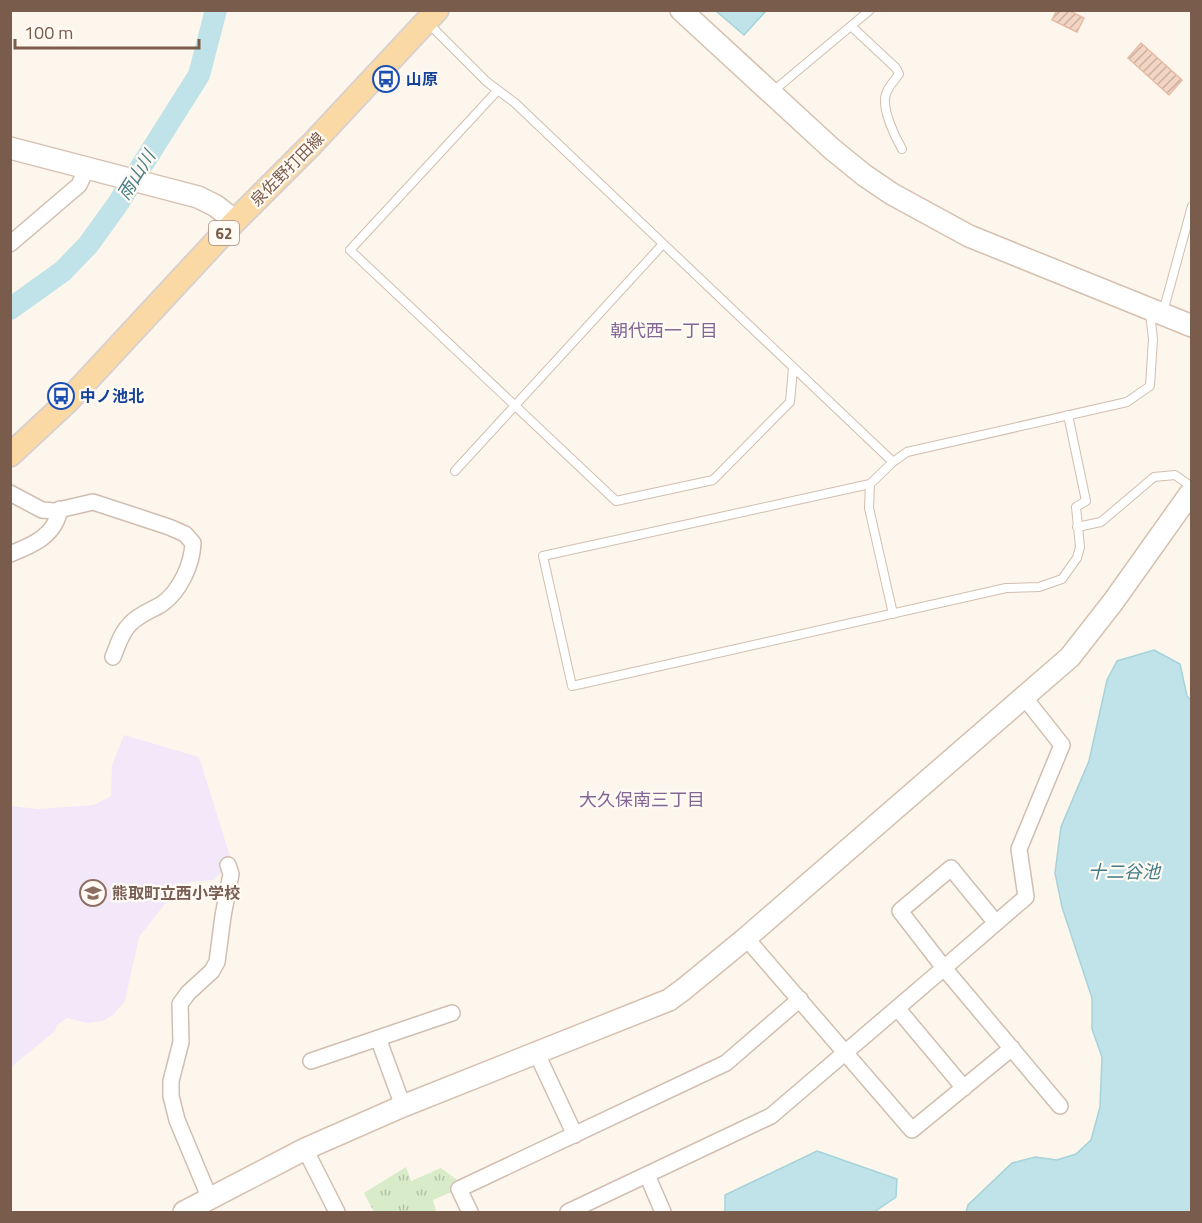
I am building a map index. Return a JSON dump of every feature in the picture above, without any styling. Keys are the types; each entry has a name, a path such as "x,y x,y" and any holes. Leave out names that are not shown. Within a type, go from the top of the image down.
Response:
{"main road":[{"name":"泉佐野打田線","path":"10,455 68,401 235,221 312,144 432,16"}],"street":[{"path":"681,10 864,175 914,207 969,236 1191,326"},
{"path":"10,148 148,186 198,197 235,221"},
{"path":"10,243 79,185 87,168"},
{"path":"184,1212 305,1149 403,1106 669,1000 746,938 1070,657 1113,602 1191,491"},
{"path":"10,493 42,510 60,509 93,502 169,527 185,534 193,543 193,557 180,583 164,602 131,622 120,638 113,657"},
{"path":"10,554 37,543 57,521 60,509"},
{"path":"573,1211 771,1116 1026,897 1019,849 1062,745 1024,697"},
{"path":"210,1199 177,1120 171,1096 171,1081 181,1042 180,1004 188,993 212,971 217,962 222,916 231,874 228,865"},
{"path":"996,923 951,868 900,911 1060,1106"},
{"path":"746,938 912,1131 1012,1048"},
{"path":"470,1212 459,1189 726,1063 800,999"},
{"path":"897,1008 964,1088"},
{"path":"310,1061 452,1013"},
{"path":"378,1038 403,1106"},
{"path":"537,1054 575,1135"},
{"path":"305,1149 338,1212"},
{"path":"646,1175 663,1212"}],"lane":[{"path":"771,93 870,10"},
{"path":"432,16 486,82 515,103 893,462"},
{"path":"851,26 896,68 899,74 886,94 884,104 902,149"},
{"path":"498,90 350,250 514,406 616,501 713,480 790,402 794,368"},
{"path":"1068,415 1086,501 1076,507 1080,547 1077,558 1062,579 1039,587 1006,588 572,686 543,556 870,484 907,452 1068,415 1127,402 1150,386 1156,311 1191,206"},
{"path":"455,471 663,244"},
{"path":"1077,527 1101,522 1154,477 1175,475 1191,487"},
{"path":"870,484 869,508 893,614"}],"shaded area":[{"name":"熊取町立西小学校","path":"124,735 199,757 230,856 228,865 214,880 189,882 164,905 139,937 125,1001 113,1015 103,1021 87,1023 67,1018 57,1025 55,1031 11,1067 11,806 38,809 94,805 111,796 112,765"}],"green space":[{"path":"406,1167 411,1181 441,1168 465,1186 433,1200 436,1212 374,1212 364,1193"}],"water":[{"path":"716,11 766,11 744,35"},
{"name":"十二谷池","path":"1154,650 1180,664 1187,696 1191,700 1191,1212 966,1212 968,1205 1012,1163 1035,1157 1057,1160 1076,1154 1091,1140 1100,1107 1102,1057 1092,1029 1092,998 1062,907 1055,873 1061,827 1089,761 1107,680 1117,661"},
{"path":"817,1151 897,1179 896,1197 874,1212 725,1212 725,1195"}],"building":[{"path":"1057,10 1068,10 1084,18 1077,32 1052,20"},
{"path":"1141,43 1182,80 1169,95 1128,58"}],"waterway":[{"name":"雨山川","path":"10,309 63,271 88,245 117,205 199,75 216,10"}],"place":[{"name":"山原","path":"386,79"},
{"name":"中ノ池北","path":"61,396"},
{"name":"熊取町立西小学校","path":"93,893"}],"district":[{"name":"朝代西一丁目","path":"664,330"},
{"name":"大久保南三丁目","path":"642,799"}]}
